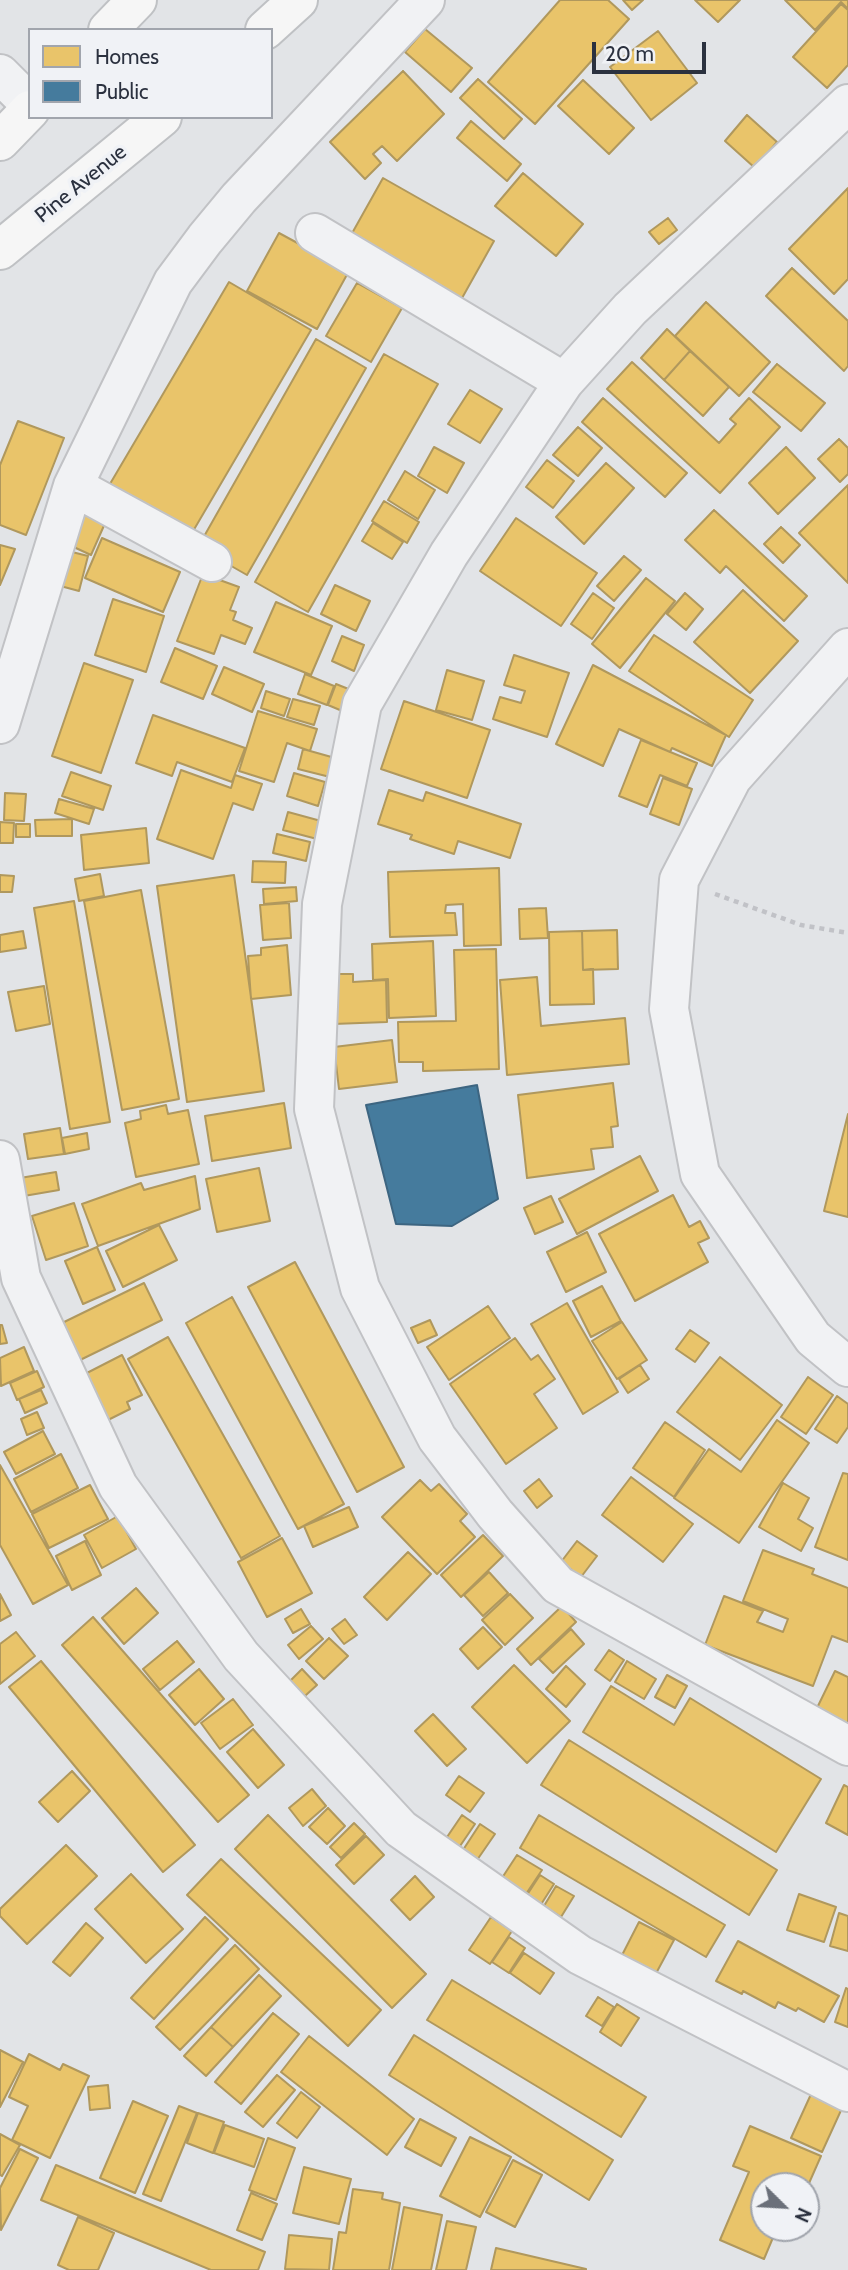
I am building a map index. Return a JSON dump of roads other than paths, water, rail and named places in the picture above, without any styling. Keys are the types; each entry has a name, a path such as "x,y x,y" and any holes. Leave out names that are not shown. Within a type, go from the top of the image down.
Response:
{"main road":[{"path":"110,28 137,0"},
{"path":"267,28 298,0"},
{"path":"0,141 28,112"},
{"name":"Pine Avenue","path":"0,250 160,119"}],"street":[{"path":"0,724 73,486 173,282 239,198 425,0"},
{"path":"0,74 28,102"},
{"path":"848,104 630,309 564,383 449,554 362,704 322,904 314,1109 360,1287 437,1438 495,1514 558,1585 848,1746"},
{"path":"314,233 564,383"},
{"path":"73,486 212,562"},
{"path":"848,648 732,778 679,880 669,1009 700,1174 813,1338 848,1367"},
{"path":"0,1160 21,1278 118,1486 241,1656 401,1829 580,1955 848,2092"}]}
